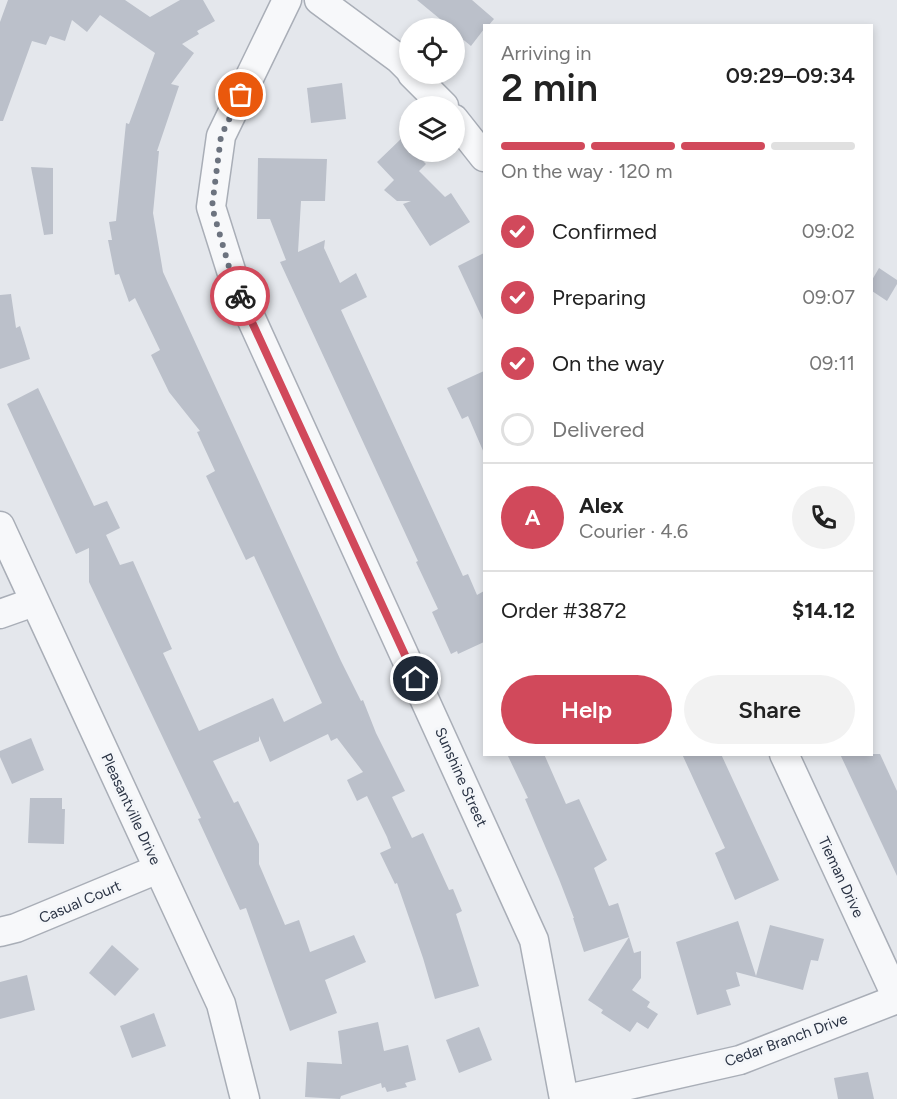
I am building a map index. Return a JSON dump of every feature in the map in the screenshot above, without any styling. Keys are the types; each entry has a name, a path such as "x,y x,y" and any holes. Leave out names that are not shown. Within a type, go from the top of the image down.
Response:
{"street":[{"name":"Sunshine Street","path":"287,0 221,136 212,207 235,283 534,940 566,1099"},
{"path":"319,0 399,59"},
{"path":"423,84 434,96"},
{"path":"465,132 483,156"},
{"name":"Pleasantville Drive","path":"0,525 221,1004 245,1099"},
{"path":"0,614 34,602"},
{"name":"Tieman Drive","path":"785,756 897,999"},
{"name":"Casual Court","path":"0,932 16,928 158,869"},
{"name":"Cedar Branch Drive","path":"566,1099 740,1060 897,999"}],"building":[{"path":"8,0 125,0 150,17 180,0 203,0 215,21 197,31 199,34 182,44 194,53 171,84 179,86 157,151 159,151 153,213 163,272 341,661 361,701 363,700 376,733 405,791 392,797 412,838 423,833 449,890 453,889 462,911 456,914 479,986 435,999 397,883 395,884 380,853 391,848 387,837 367,796 357,801 347,780 363,772 337,738 331,741 328,734 270,762 259,736 259,741 213,761 234,803 238,801 259,844 259,864 285,925 299,920 310,952 354,935 366,962 325,980 337,1013 290,1031 246,908 240,910 198,819 201,818 89,582 89,548 76,554 7,404 38,388 94,506 107,501 120,528 106,535 120,565 133,561 172,649 163,653 199,731 273,698 284,722 322,703 254,556 246,560 206,476 215,471 197,432 200,431 169,392 151,355 160,350 135,298 129,302 119,274 115,275 108,240 112,240 109,222 116,221 126,123 129,124 155,53 100,15 87,32 72,20 65,41 50,36 46,45 32,41 3,121 0,121 0,22"},
{"path":"417,0 472,0 494,19 490,24 483,24 483,30 471,46 465,41 465,18 439,18"},
{"path":"342,83 346,119 311,123 307,88"},
{"path":"399,141 399,162 424,162 426,164 419,171 445,197 451,193 470,222 430,246 403,204 411,201 397,201 384,190 394,180 377,162"},
{"path":"258,158 327,159 325,201 301,201 298,252 325,240 324,248 340,283 356,273 367,297 341,310 463,576 468,574 477,595 483,592 483,642 458,654 457,651 451,654 432,612 438,609 416,562 418,561 280,262 286,260 270,219 257,219"},
{"path":"31,167 53,168 53,234 44,235"},
{"path":"483,254 483,320 458,266"},
{"path":"879,268 897,280 887,301 873,292 873,278"},
{"path":"11,294 16,328 20,326 30,359 0,369 0,295"},
{"path":"483,371 483,451 468,416 462,419 447,388"},
{"path":"31,738 44,770 12,784 0,757 0,751"},
{"path":"880,754 897,791 897,876 841,756"},
{"path":"508,756 545,756 566,804 579,799 607,860 594,868 609,906 618,903 629,937 584,952 559,879 525,799 528,798"},
{"path":"683,756 722,756 779,880 735,900 715,853 725,848"},
{"path":"30,798 62,798 62,809 65,809 64,844 28,843"},
{"path":"738,921 756,976 770,925 824,939 818,961 811,960 803,990 736,972 740,986 726,990 731,1005 697,1015 676,942"},
{"path":"629,937 634,953 641,951 641,978 632,990 650,1002 647,1007 658,1014 648,1029 637,1022 630,1032 601,1013 603,1010 588,1000"},
{"path":"112,945 139,969 115,996 89,973"},
{"path":"27,975 35,1010 0,1019 0,982"},
{"path":"154,1013 166,1046 132,1058 120,1026"},
{"path":"378,1022 384,1051 408,1045 416,1080 405,1083 407,1087 387,1092 385,1087 382,1088 381,1083 341,1096 340,1099 305,1097 307,1062 342,1064 338,1031"},
{"path":"479,1027 492,1060 459,1073 446,1040"},
{"path":"868,1072 874,1099 838,1099 834,1078"}],"way so far":[{"path":"240,296 231,274 212,207 221,136 241,95"}],"route":[{"path":"240,296 416,679"}]}
